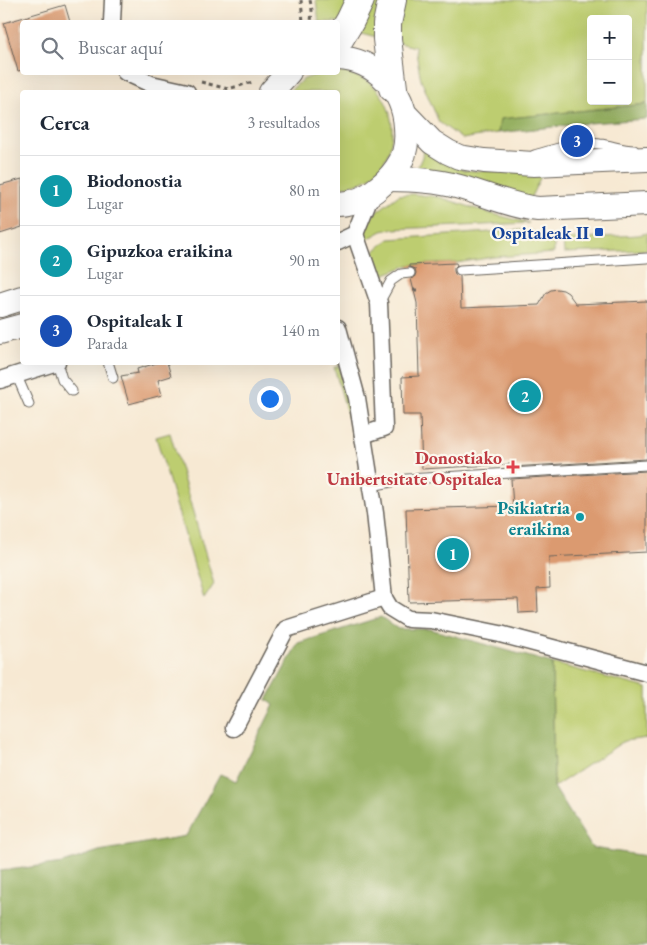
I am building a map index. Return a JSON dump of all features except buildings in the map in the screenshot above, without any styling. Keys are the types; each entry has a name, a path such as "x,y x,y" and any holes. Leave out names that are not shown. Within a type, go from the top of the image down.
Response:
{"highway":[{"path":"340,38 360,0"},
{"path":"392,0 387,24 387,39 393,88"}],"main road":[{"path":"340,58 364,64 379,73 401,100 406,115 407,138 398,179"},
{"path":"265,85 283,75"},
{"path":"406,115 432,142 459,157 476,160 534,164 646,154"},
{"path":"340,204 358,200 398,179 433,181 454,185 532,209 647,204"},
{"path":"0,305 20,299"},
{"path":"0,332 20,327"}],"street":[{"path":"112,20 113,0"},
{"path":"130,75 150,88 168,90"},
{"path":"359,436 384,428 379,303 355,234 371,194"},
{"path":"340,241 355,234"},
{"path":"340,335 357,398 359,436 371,486 384,598 390,608 408,619 431,620 500,634 647,673"},
{"path":"0,380 47,365"},
{"path":"234,728 286,628 384,598"}],"lane":[{"path":"398,179 451,194"},
{"path":"460,270 647,258"},
{"path":"379,303 391,281 401,274 410,273"},
{"path":"58,365 62,379 72,391"},
{"path":"109,365 113,378"},
{"path":"16,374 29,404"},
{"path":"371,486 407,479 647,465"}],"path":[{"path":"301,0 303,20"},
{"path":"310,0 312,20"},
{"path":"201,82 228,89 255,82 265,85"},
{"path":"413,290 419,290"}],"green space":[{"path":"316,0 647,0 647,104 501,119 498,133 462,139 439,122 421,80 415,47 340,28 340,20 319,20"},
{"path":"340,72 344,72 370,83 380,94 388,107 392,122 392,137 388,152 381,166 370,177 358,183 340,188 340,90 290,90 304,79 316,75 340,75"},
{"path":"647,104 647,119 588,123 498,133 500,119"},
{"path":"423,149 464,170 544,170 528,203 415,173 422,157"},
{"path":"413,194 439,197 529,223 392,229 382,231 364,241 370,219 375,213 399,195"},
{"path":"521,230 554,239 554,253 494,257 456,263 409,265 385,274 380,287 368,257 389,239"},
{"path":"647,233 647,250 564,253 563,239"},
{"path":"339,365 348,402 350,424 334,367"},
{"path":"170,433 214,584 204,599 156,437"},
{"path":"381,617 398,629 430,629 552,663 554,787 592,848 647,856 647,945 0,945 0,871 63,863 99,851 186,836 220,774 236,781 274,705 267,700 298,643"},
{"path":"552,663 647,688 647,738 624,741 554,787"}],"place":[{"name":"Ospitaleak I","path":"577,141"},
{"name":"Ospitaleak II","path":"599,232"},
{"name":"Gipuzkoa eraikina","path":"525,396"},
{"name":"Donostiako Unibertsitate Ospitalea","path":"513,467"},
{"name":"Psikiatria eraikina","path":"580,517"},
{"name":"Biodonostia","path":"453,554"}]}
